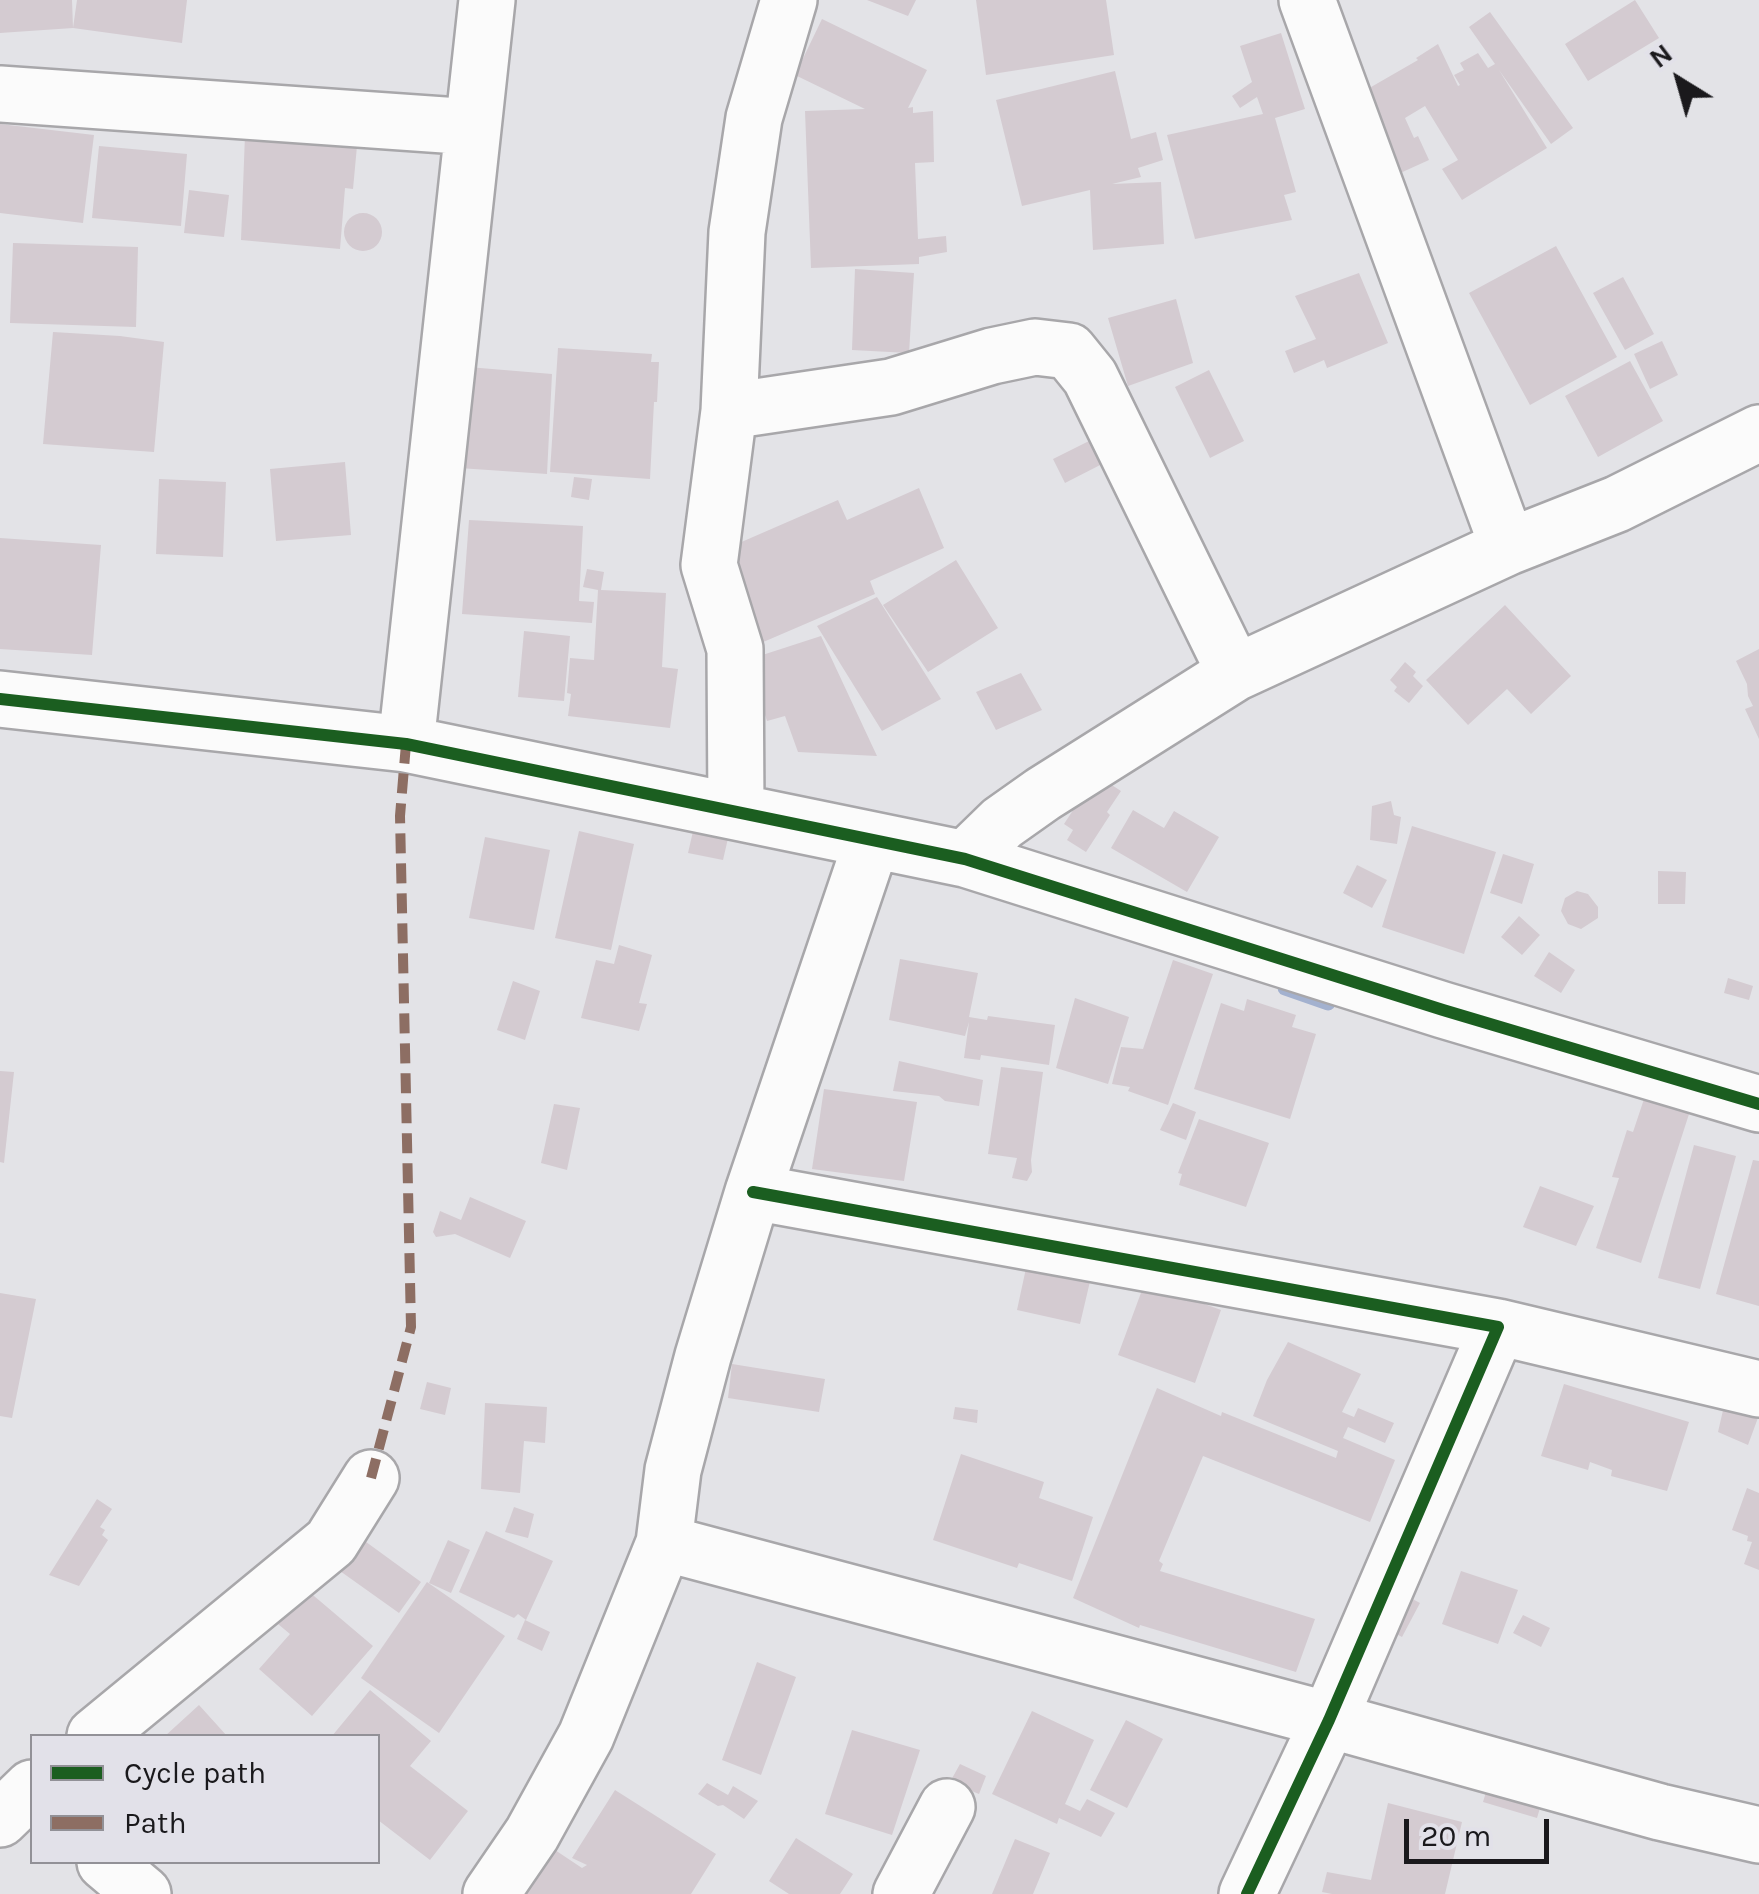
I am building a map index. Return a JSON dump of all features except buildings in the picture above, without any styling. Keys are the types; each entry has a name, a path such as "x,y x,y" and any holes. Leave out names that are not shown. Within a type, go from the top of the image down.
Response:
{"street":[{"path":"406,744 487,0"},
{"path":"736,810 735,649 709,565 730,411 737,232 754,118 788,0"},
{"path":"1307,0 1508,547"},
{"path":"0,94 473,128"},
{"path":"730,411 891,387 992,356 1035,348 1069,352 1090,377 1235,674"},
{"path":"964,859 1002,823 1043,794 1235,674 1508,547 1617,504 1759,432"},
{"path":"0,699 406,744 964,859 1443,1010 1759,1104"},
{"path":"491,1894 532,1834 586,1736 664,1543 673,1470 703,1356 753,1192 872,840"},
{"path":"753,1192 1498,1327 1759,1389"},
{"path":"1247,1894 1329,1720 1498,1327"},
{"path":"97,1734 331,1542 371,1478"},
{"path":"664,1543 1660,1812 1759,1835"},
{"path":"901,1894 947,1806"},
{"path":"107,1864 143,1894"}],"waterway":[{"path":"1285,988 1328,1003"}],"marked path":[{"path":"371,1478 411,1327 400,816 406,744"}],"cycle path":[{"path":"0,699 406,744 965,859 1443,1010 1759,1104"},
{"path":"753,1192 1498,1327 1329,1720 1247,1894"}]}
